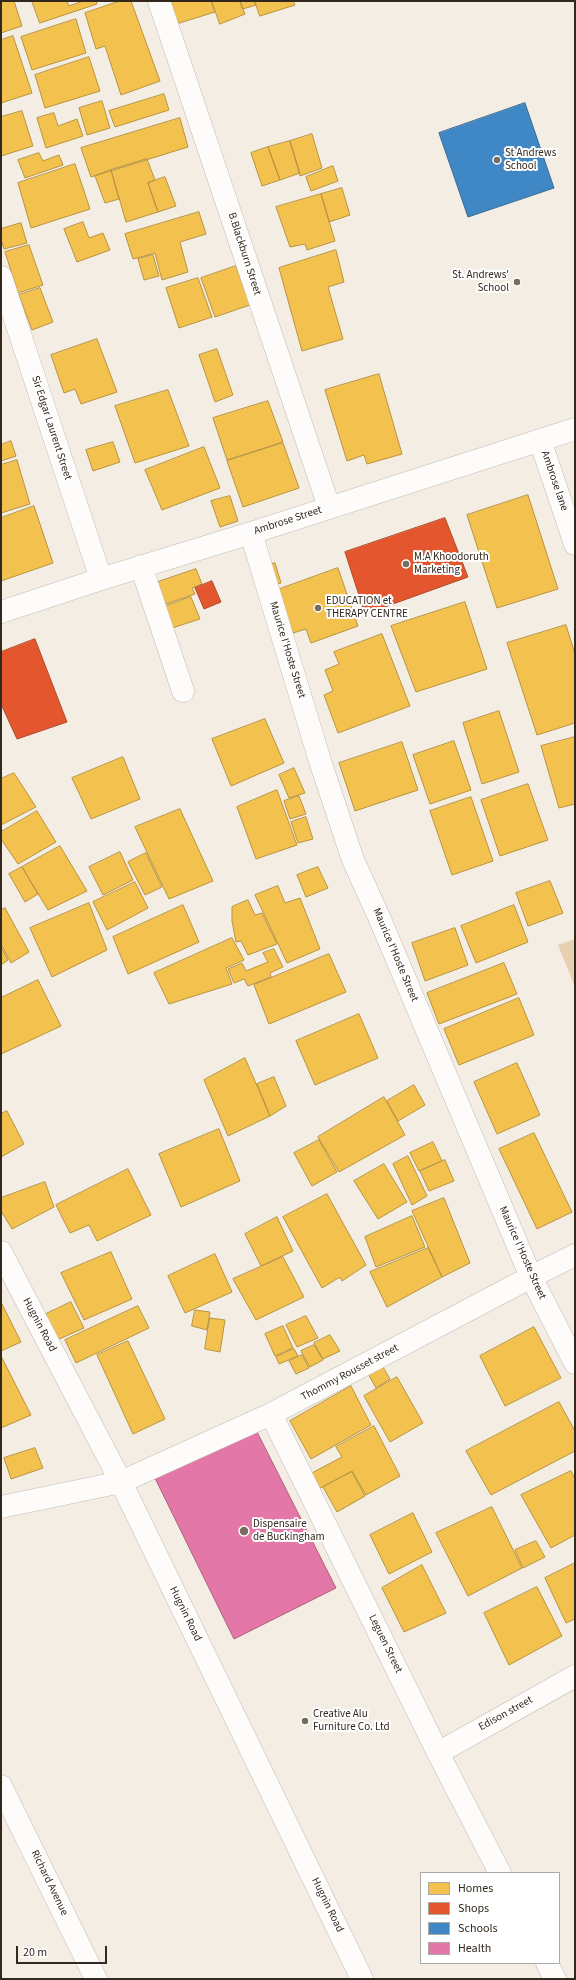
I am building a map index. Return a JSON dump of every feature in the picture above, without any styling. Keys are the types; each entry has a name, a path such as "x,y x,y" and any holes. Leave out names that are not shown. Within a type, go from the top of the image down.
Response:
{"street":[{"name":"B.Blackburn Street","path":"159,1 329,507"},
{"name":"Sir Edgar Laurent Street","path":"1,277 101,579"},
{"name":"Ambrose Street","path":"1,612 141,566 252,533 575,429"},
{"name":"Ambrose lane","path":"540,440 575,544"},
{"name":"Maurice I'Hoste Street","path":"252,533 320,762 352,860 382,924 531,1277 575,1362"},
{"path":"141,566 183,691"},
{"name":"Hugnin Road","path":"1,1252 121,1482 362,1979"},
{"name":"Thommy Rousset street","path":"1,1507 121,1482 272,1414 575,1255"},
{"name":"Leguen Street","path":"272,1414 438,1753 499,1872"},
{"name":"Edison street","path":"438,1753 575,1676"},
{"name":"Richard Avenue","path":"1,1786 96,1979"},
{"path":"548,1964 555,1979"}],"shaded area":[{"path":"575,939 575,987 558,945"}],"building: Homes":[{"path":"1,1 14,1 22,26 1,33"},
{"path":"32,1 67,1 69,6 83,1 96,1 97,4 40,23"},
{"path":"120,1 131,1 160,81 121,95 105,46 96,49 85,13"},
{"path":"165,1 211,1 215,12 173,25"},
{"path":"212,1 240,1 245,14 220,24"},
{"path":"240,1 254,1 256,5 243,9"},
{"path":"255,1 293,1 295,5 260,16"},
{"path":"76,19 86,53 32,70 21,37"},
{"path":"13,36 32,93 1,103 1,40"},
{"path":"89,57 100,91 45,108 35,75"},
{"path":"164,94 169,110 115,127 109,111"},
{"path":"102,101 110,128 87,135 79,108"},
{"path":"22,111 33,146 1,156 1,117"},
{"path":"54,113 58,126 77,119 83,136 46,148 37,118"},
{"path":"180,118 188,147 91,177 81,148"},
{"path":"312,134 322,168 300,176 290,141"},
{"path":"290,141 300,173 280,180 268,147"},
{"path":"268,147 280,180 262,186 251,153"},
{"path":"39,153 43,161 59,155 63,165 25,178 18,160"},
{"path":"147,159 155,180 148,183 158,212 126,222 111,170"},
{"path":"75,164 90,209 31,228 18,183"},
{"path":"333,166 338,181 311,191 306,177"},
{"path":"111,170 119,199 105,203 95,176"},
{"path":"165,177 176,206 158,212 148,183"},
{"path":"342,188 350,215 329,222 321,194"},
{"path":"321,194 335,241 307,250 305,244 290,247 276,207"},
{"path":"199,212 206,234 180,242 188,272 162,280 155,253 133,259 125,234"},
{"path":"83,222 89,238 103,233 110,250 77,262 64,229"},
{"path":"21,223 27,243 4,249 1,239 1,229"},
{"path":"29,245 43,285 18,293 5,252"},
{"path":"336,250 344,282 328,287 343,339 302,351 279,268"},
{"path":"153,255 159,276 144,280 138,259"},
{"path":"236,266 250,305 215,317 201,278"},
{"path":"198,278 212,317 179,328 166,288"},
{"path":"40,288 53,322 32,330 19,295"},
{"path":"97,339 117,392 81,404 75,389 64,393 51,355"},
{"path":"217,349 233,395 215,402 199,355"},
{"path":"379,374 402,454 367,464 364,455 347,461 325,390"},
{"path":"168,390 189,446 135,463 115,406"},
{"path":"268,401 283,442 227,460 213,418"},
{"path":"11,441 16,456 1,461 1,445"},
{"path":"113,442 120,462 93,471 86,450"},
{"path":"283,443 299,488 243,507 227,461"},
{"path":"204,447 220,488 162,510 145,470"},
{"path":"17,460 30,504 1,513 1,465"},
{"path":"528,495 558,589 497,608 467,515"},
{"path":"230,496 238,521 220,527 211,501"},
{"path":"34,506 53,563 1,581 1,518"},
{"path":"275,563 281,583 269,587 262,567"},
{"name":"EDUCATION et THERAPY CENTRE","path":"338,568 358,626 311,643 306,629 293,633 277,590"},
{"path":"196,569 202,584 192,588 195,594 163,605 155,583"},
{"path":"191,597 200,619 172,628 163,607"},
{"path":"465,602 487,669 416,692 391,626"},
{"path":"566,625 575,654 575,723 537,735 507,643"},
{"path":"382,634 410,706 338,733 324,695 333,691 325,670 339,664 334,652"},
{"path":"499,711 519,772 482,784 463,723"},
{"path":"265,719 284,763 231,786 212,739"},
{"path":"575,737 575,804 559,808 541,746"},
{"path":"454,741 471,790 430,804 413,755"},
{"path":"402,742 418,790 355,811 339,763"},
{"path":"123,757 140,799 91,819 72,778"},
{"path":"294,768 305,793 289,798 279,775"},
{"path":"14,773 36,807 1,825 1,779"},
{"path":"528,784 548,840 500,856 481,800"},
{"path":"277,790 297,845 256,859 237,807"},
{"path":"299,796 306,814 290,819 284,801"},
{"path":"471,797 493,861 452,875 430,811"},
{"path":"180,809 213,881 169,899 135,827"},
{"path":"37,811 56,842 18,864 1,839 1,832"},
{"path":"306,817 313,839 298,843 291,822"},
{"path":"60,846 87,891 48,910 22,867"},
{"path":"120,852 133,880 103,895 89,867"},
{"path":"146,853 162,887 145,895 128,862"},
{"path":"22,867 38,894 25,902 9,874"},
{"path":"318,867 328,888 306,897 297,875"},
{"path":"550,881 563,913 528,926 516,893"},
{"path":"135,882 148,908 107,930 93,902"},
{"path":"278,886 285,903 300,898 320,949 287,963 255,895"},
{"path":"248,900 255,915 262,913 277,944 248,955 241,941 236,942 232,921 232,907"},
{"path":"89,903 107,950 52,977 30,928"},
{"path":"183,905 199,942 128,974 113,937"},
{"path":"514,905 528,942 476,963 461,926"},
{"path":"5,908 29,952 11,963 1,944 1,910"},
{"path":"455,928 468,965 425,981 412,943"},
{"path":"232,938 244,960 226,968 232,984 169,1004 154,973"},
{"path":"1,947 8,960 1,965"},
{"path":"274,949 283,967 270,973 271,977 248,986 244,979 234,983 228,969 242,963 246,971 268,962 263,953"},
{"path":"329,954 346,992 269,1024 254,985"},
{"path":"504,963 517,994 439,1024 427,993"},
{"path":"38,980 61,1026 1,1054 1,998"},
{"path":"519,998 534,1035 459,1065 444,1029"},
{"path":"359,1014 378,1058 315,1085 296,1041"},
{"path":"245,1058 270,1116 228,1136 204,1080"},
{"path":"517,1063 540,1115 497,1134 474,1082"},
{"path":"274,1077 286,1106 270,1116 257,1084"},
{"path":"414,1085 425,1105 398,1121 387,1101"},
{"path":"384,1097 405,1135 339,1172 318,1137"},
{"path":"7,1111 24,1144 1,1157 1,1114"},
{"path":"219,1129 240,1181 181,1207 159,1154"},
{"path":"534,1133 572,1212 537,1229 499,1149"},
{"path":"319,1140 337,1172 312,1186 294,1153"},
{"path":"433,1142 442,1161 419,1171 410,1153"},
{"path":"408,1156 427,1196 412,1205 393,1164"},
{"path":"445,1160 454,1181 429,1191 420,1171"},
{"path":"384,1164 407,1202 378,1219 354,1181"},
{"path":"128,1169 151,1215 97,1241 89,1225 70,1233 56,1205"},
{"path":"45,1182 54,1207 12,1229 1,1211 1,1198"},
{"path":"327,1194 366,1265 342,1281 340,1277 322,1288 283,1217"},
{"path":"444,1198 470,1263 442,1277 412,1211"},
{"path":"412,1216 425,1247 376,1267 365,1237"},
{"path":"277,1217 293,1251 261,1266 245,1234"},
{"path":"428,1248 442,1277 387,1307 370,1272"},
{"path":"111,1252 132,1299 84,1320 61,1273"},
{"path":"215,1254 232,1292 185,1313 168,1276"},
{"path":"283,1257 304,1297 256,1320 233,1279"},
{"path":"1,1302 21,1342 1,1351"},
{"path":"71,1302 84,1328 57,1340 44,1315"},
{"path":"138,1306 149,1328 76,1363 65,1340"},
{"path":"195,1310 210,1312 207,1330 192,1326"},
{"path":"306,1316 318,1338 297,1347 286,1325"},
{"path":"210,1318 225,1320 220,1352 205,1349"},
{"path":"283,1326 293,1348 275,1356 265,1334"},
{"path":"534,1327 561,1378 505,1406 480,1356"},
{"path":"330,1335 340,1351 323,1359 314,1343"},
{"path":"128,1341 165,1419 133,1434 97,1355"},
{"path":"314,1345 323,1360 310,1367 301,1351"},
{"path":"294,1349 298,1356 279,1364 276,1357"},
{"path":"302,1355 309,1368 296,1374 289,1361"},
{"path":"1,1356 31,1415 1,1428"},
{"path":"380,1362 390,1379 376,1388 366,1370"},
{"path":"397,1377 423,1423 390,1442 364,1396"},
{"path":"351,1386 371,1425 311,1459 290,1421"},
{"path":"559,1402 575,1431 575,1451 491,1495 466,1451"},
{"path":"374,1426 400,1476 366,1495 352,1471 317,1490 308,1475 342,1457 336,1447"},
{"path":"35,1448 43,1468 11,1479 4,1458"},
{"path":"571,1471 575,1479 575,1535 551,1548 521,1495"},
{"path":"352,1472 365,1496 337,1512 323,1487"},
{"path":"492,1507 522,1568 468,1596 436,1533"},
{"path":"413,1513 432,1552 389,1574 370,1535"},
{"path":"536,1541 545,1557 523,1568 515,1550"},
{"path":"575,1563 575,1619 566,1623 545,1578"},
{"path":"422,1565 446,1613 404,1632 382,1588"},
{"path":"537,1587 562,1636 509,1665 484,1613"}],"building: Shops":[{"name":"M.A Khoodoruth Marketing","path":"445,518 468,577 365,614 345,552"},
{"path":"212,581 221,602 204,609 195,588"},
{"path":"35,639 67,722 17,739 1,704 1,652"}],"building: Schools":[{"name":"St Andrews School","path":"525,103 554,188 468,217 439,133"}],"building: Health":[{"name":"Dispensaire de Buckingham","path":"253,1424 336,1588 234,1639 153,1474"}],"place":[{"name":"St Andrews School","path":"497,160"},
{"name":"St. Andrews' School","path":"517,282"},
{"name":"M.A Khoodoruth Marketing","path":"406,564"},
{"name":"EDUCATION et THERAPY CENTRE","path":"318,608"},
{"name":"Dispensaire de Buckingham","path":"244,1531"},
{"name":"Creative Alu Furniture Co. Ltd","path":"305,1721"}]}
